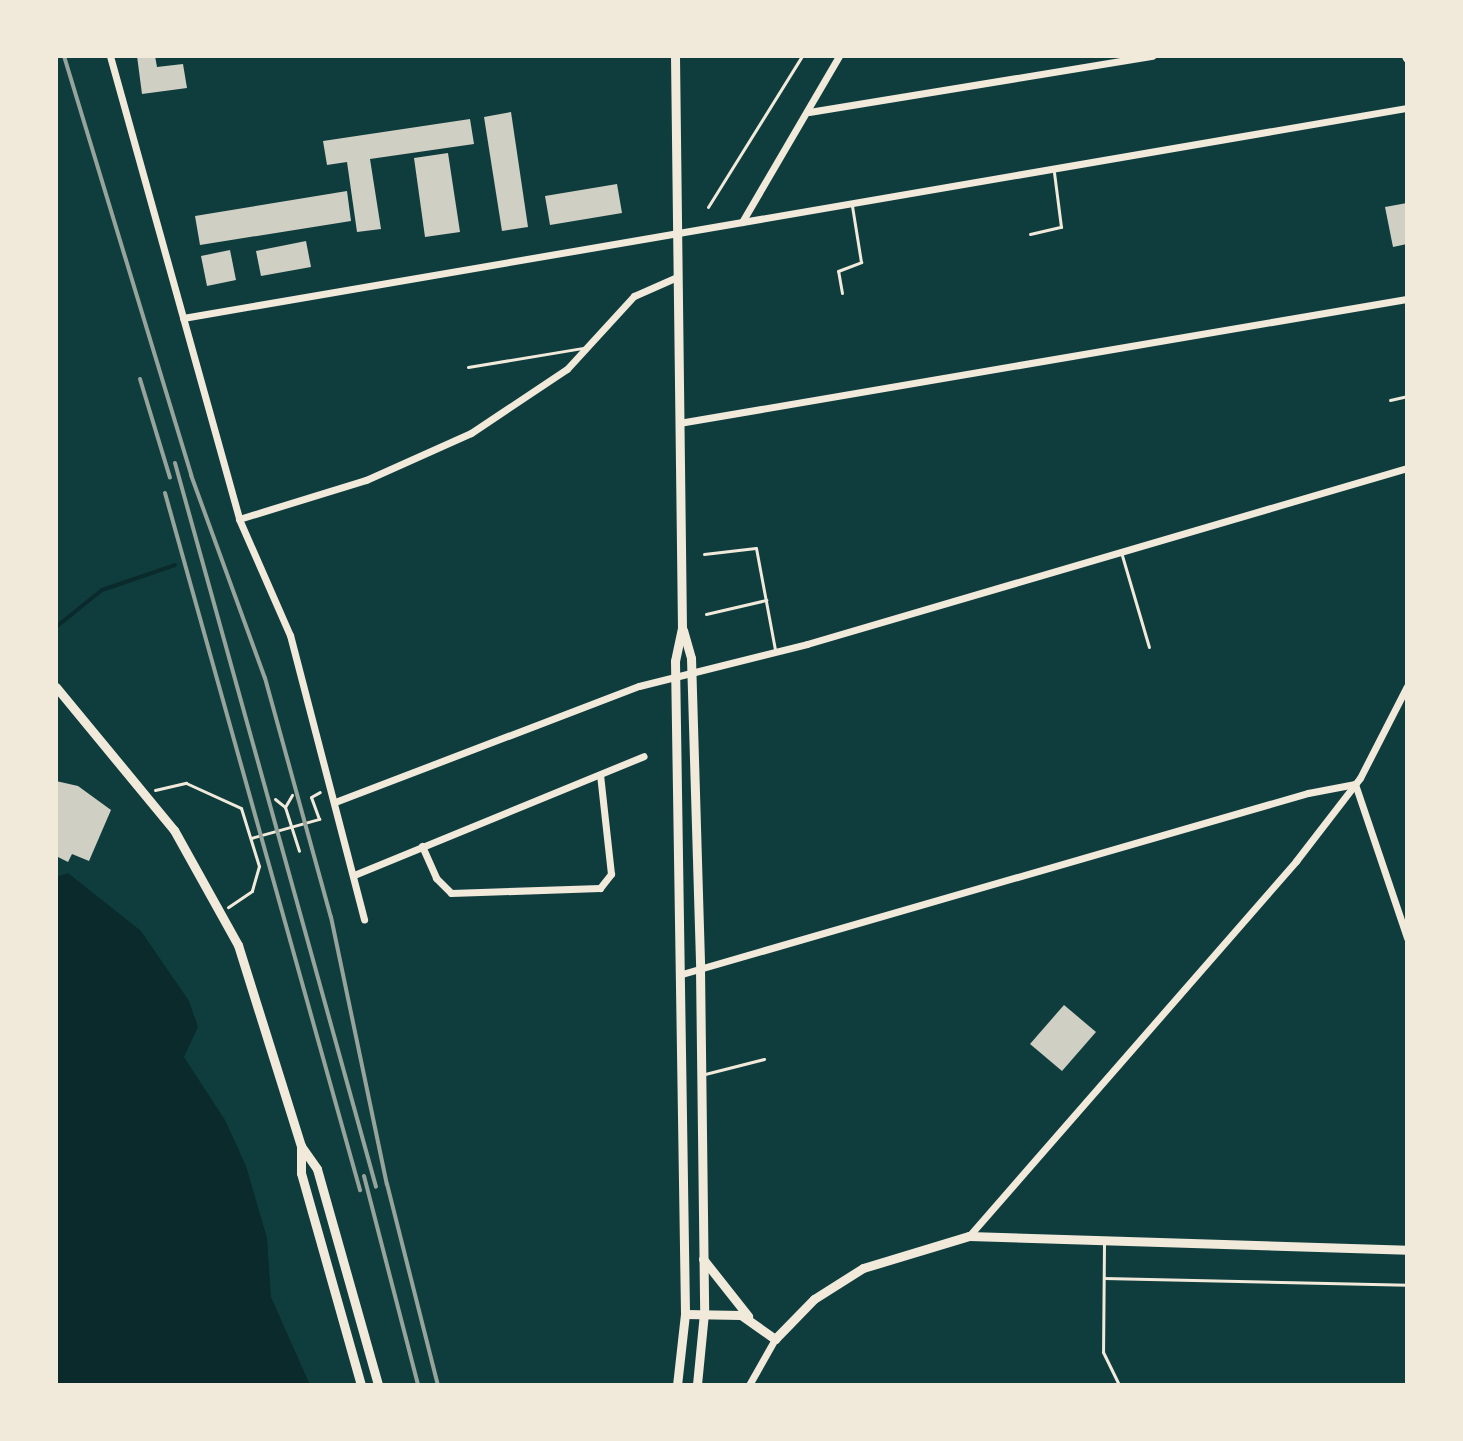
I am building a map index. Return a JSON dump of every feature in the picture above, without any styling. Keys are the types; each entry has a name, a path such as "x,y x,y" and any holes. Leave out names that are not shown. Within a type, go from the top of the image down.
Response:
{"main road":[{"path":"675,56 682,628 675,678 685,1314 677,1385"},
{"path":"682,628 691,675 700,969 704,1313 697,1385"},
{"path":"56,687 147,792 222,912 264,1017 301,1146 301,1173 361,1385"},
{"path":"301,1146 317,1169 378,1385"},
{"path":"703,1259 752,1321 775,1339 814,1299 863,1268 969,1236 1407,1250"},
{"path":"685,1314 727,1313 752,1321"}],"street":[{"path":"110,56 239,519 290,635 364,920"},
{"path":"742,222 839,56"},
{"path":"809,112 1152,56"},
{"path":"183,318 1407,108"},
{"path":"239,519 366,480 442,448 517,406 586,348 634,296 677,277"},
{"path":"679,423 1407,299"},
{"path":"335,802 639,686 776,652 1407,468"},
{"path":"969,1236 1296,861 1355,784 1407,686"},
{"path":"354,875 644,756"},
{"path":"422,846 442,887 451,893 600,888 611,874 600,775"},
{"path":"682,974 1293,797 1355,784"},
{"path":"1355,784 1407,938"},
{"path":"749,1385 775,1339"}],"lane":[{"path":"708,207 802,56"},
{"path":"1030,234 1061,227 1053,168"},
{"path":"842,293 838,271 861,262 852,203"},
{"path":"468,367 586,348"},
{"path":"1390,400 1407,396"},
{"path":"704,554 756,548 776,652"},
{"path":"1121,552 1149,647"},
{"path":"706,614 766,600"},
{"path":"701,1075 764,1059"},
{"path":"1104,1240 1103,1352 1119,1385"},
{"path":"1104,1278 1407,1285"}],"path":[{"path":"147,792 186,783 241,808 259,866 252,891 222,912"},
{"path":"285,807 292,795"},
{"path":"251,838 319,819 311,797"},
{"path":"275,799 285,807 299,851"}],"water":[{"path":"68,873 141,931 189,1001 198,1027 184,1057 225,1120 246,1166 267,1238 271,1297 310,1385 56,1385 56,877"}],"building":[{"path":"137,56 155,56 157,67 183,64 187,88 142,94"},
{"path":"511,112 528,227 502,231 484,117"},
{"path":"470,119 474,144 370,159 381,229 357,232 347,162 327,165 323,141"},
{"path":"448,153 460,232 425,237 414,158"},
{"path":"617,184 622,213 550,225 545,196"},
{"path":"347,191 351,221 200,245 195,216"},
{"path":"1407,203 1407,244 1393,247 1385,207"},
{"path":"306,241 311,267 261,276 256,251"},
{"path":"230,250 236,280 207,286 201,256"},
{"path":"56,781 78,786 111,810 89,861 72,854 68,862 56,856"},
{"path":"1064,1005 1096,1032 1062,1071 1030,1044"}],"waterway":[{"path":"56,627 102,590 175,565"}],"railway":[{"path":"64,56 191,475 265,678 331,917 387,1184 438,1385"},
{"path":"140,379 170,478"},
{"path":"175,463 376,1187"},
{"path":"165,493 360,1190"},
{"path":"364,1176 418,1385"}]}
